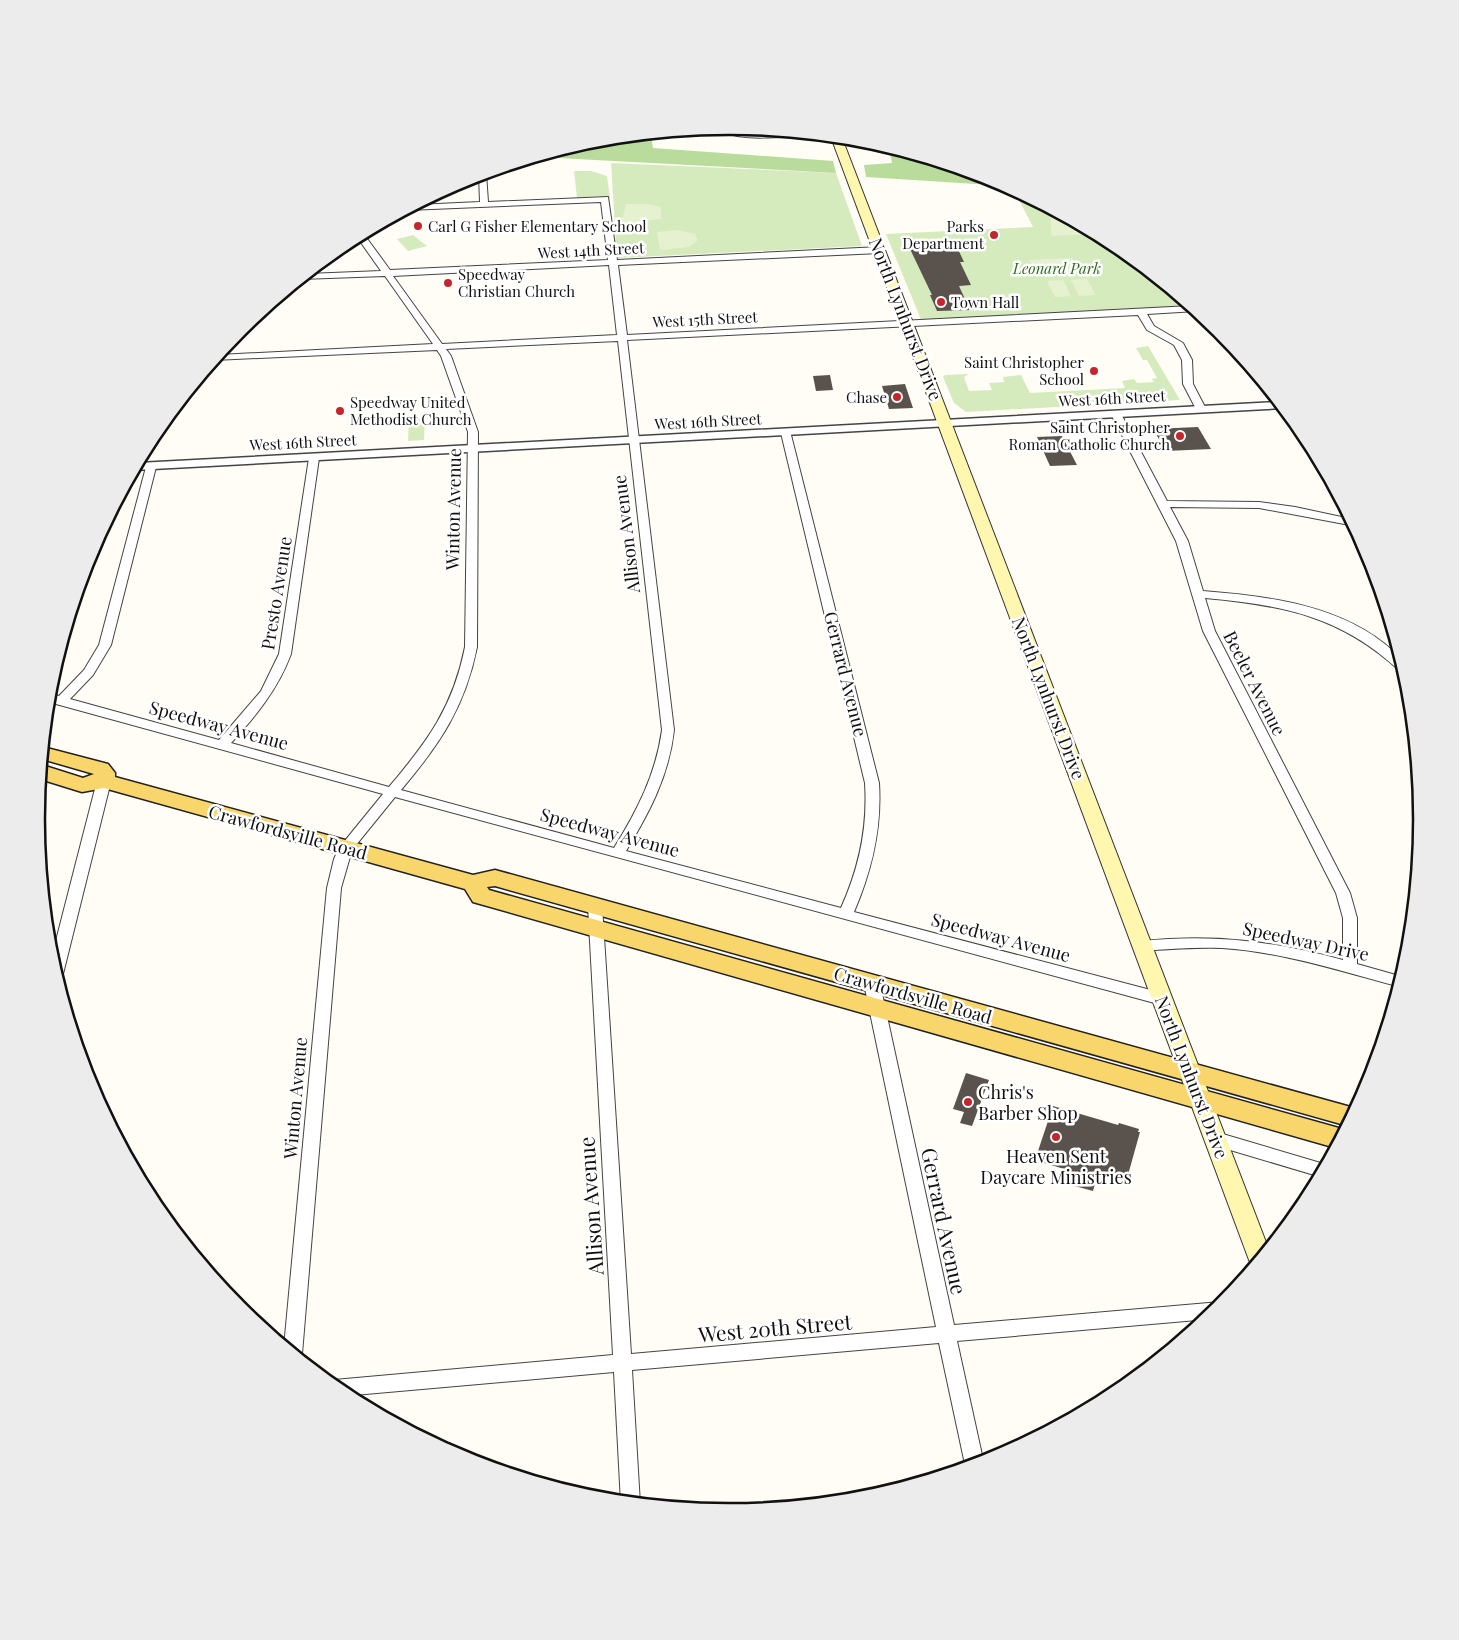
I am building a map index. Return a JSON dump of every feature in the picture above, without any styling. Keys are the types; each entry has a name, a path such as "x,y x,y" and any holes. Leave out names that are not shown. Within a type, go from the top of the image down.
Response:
{"main road":[{"name":"North Lynhurst Drive","path":"839,145 1259,1254"},
{"path":"48,754 101,769 105,773 104,781"},
{"name":"Crawfordsville Road","path":"46,774 82,785 104,781 473,883 480,896 595,917 872,984 1347,1115"},
{"name":"Crawfordsville Road","path":"595,917 877,1008 1335,1137"}],"street":[{"path":"424,207 484,205 483,182"},
{"name":"Allison Avenue","path":"484,205 605,199 636,440 668,730 666,751 659,777 640,816 617,854"},
{"name":"Winton Avenue","path":"294,1347 334,888 341,859 346,848 450,716 469,667 471,648 474,435 446,356 365,241"},
{"name":"West 14th Street","path":"314,277 880,250"},
{"name":"West 15th Street","path":"225,358 1186,310"},
{"path":"1141,312 1150,328 1178,344 1186,360 1188,384 1201,410"},
{"name":"West 16th Street","path":"143,468 1275,405"},
{"name":"Beeler Avenue","path":"1116,414 1185,551 1209,632 1343,893 1350,918 1350,968"},
{"name":"Gerrard Avenue","path":"786,433 872,783 874,814 870,846 861,880 845,915"},
{"name":"Presto Avenue","path":"222,745 259,702 274,680 285,654 314,458"},
{"path":"56,698 89,672 105,645 151,467"},
{"path":"1163,504 1222,503 1258,505 1310,513 1345,521"},
{"path":"1198,594 1265,600 1313,612 1371,640 1395,660"},
{"name":"Speedway Avenue","path":"56,699 617,854 1162,999"},
{"path":"59,958 104,781"},
{"name":"Allison Avenue","path":"595,917 631,1497"},
{"name":"Speedway Drive","path":"1142,946 1202,942 1233,944 1288,952 1395,980"},
{"name":"Gerrard Avenue","path":"872,984 973,1459"},
{"path":"1216,1140 1318,1169"},
{"name":"West 20th Street","path":"346,1387 1206,1311"}],"green space":[{"path":"652,140 653,148 833,161 836,173 557,158"},
{"path":"891,155 950,172 982,184 866,177 864,165 892,163"},
{"path":"611,163 836,173 862,246 617,258"},
{"path":"574,171 591,171 607,176 610,198 599,198 600,196 577,198"},
{"name":"Leonard Park","path":"1019,200 1072,227 1110,251 1186,309 922,322 886,234 1033,227"},
{"path":"626,204 648,204 661,207 661,219 627,223 622,221"},
{"path":"1051,216 1084,235 1051,236"},
{"path":"678,230 695,234 698,240 689,247 660,250 657,232"},
{"path":"413,235 427,246 408,251 397,239"},
{"path":"1072,258 1079,271 1037,273 1029,260"},
{"path":"1087,279 1096,295 1079,296 1071,280"},
{"path":"1063,280 1071,296 1055,297 1047,281"},
{"path":"1148,346 1180,400 966,412 954,403 943,377 945,375 969,374 964,377 969,391 992,390 989,383 1004,382 1003,377 1021,375 1030,393 1125,388 1122,381 1134,379 1137,383 1154,382 1152,379 1157,378 1147,360 1143,360 1136,348"},
{"path":"409,418 425,418 424,440 408,441"}],"building":[{"path":"957,247 964,262 960,262 971,285 959,286 970,310 937,311 930,295 932,295 910,249"},
{"name":"Chase","path":"830,375 833,390 816,391 813,376"},
{"name":"Chase","path":"905,384 913,408 889,409 882,386"},
{"name":"Saint Christopher Roman Catholic Church","path":"1198,427 1211,449 1166,451 1153,429"},
{"path":"1062,436 1077,465 1050,466 1037,437"},
{"name":"Chris's Barber Shop","path":"966,1073 989,1080 972,1126 960,1123 964,1112 953,1109"},
{"path":"1053,1106 1118,1125 1119,1123 1139,1129 1138,1132 1140,1132 1126,1182 1098,1173 1093,1191 1060,1182 1064,1169 1035,1160"}],"place":[{"name":"Carl G Fisher Elementary School","path":"418,226"},
{"name":"Parks Department","path":"994,235"},
{"name":"Speedway Christian Church","path":"448,283"},
{"name":"Town Hall","path":"941,302"},
{"name":"Saint Christopher School","path":"1094,371"},
{"name":"Chase","path":"897,397"},
{"name":"Speedway United Methodist Church","path":"340,411"},
{"name":"Saint Christopher Roman Catholic Church","path":"1180,436"},
{"name":"Chris's Barber Shop","path":"968,1102"},
{"name":"Heaven Sent Daycare Ministries","path":"1056,1137"}]}
